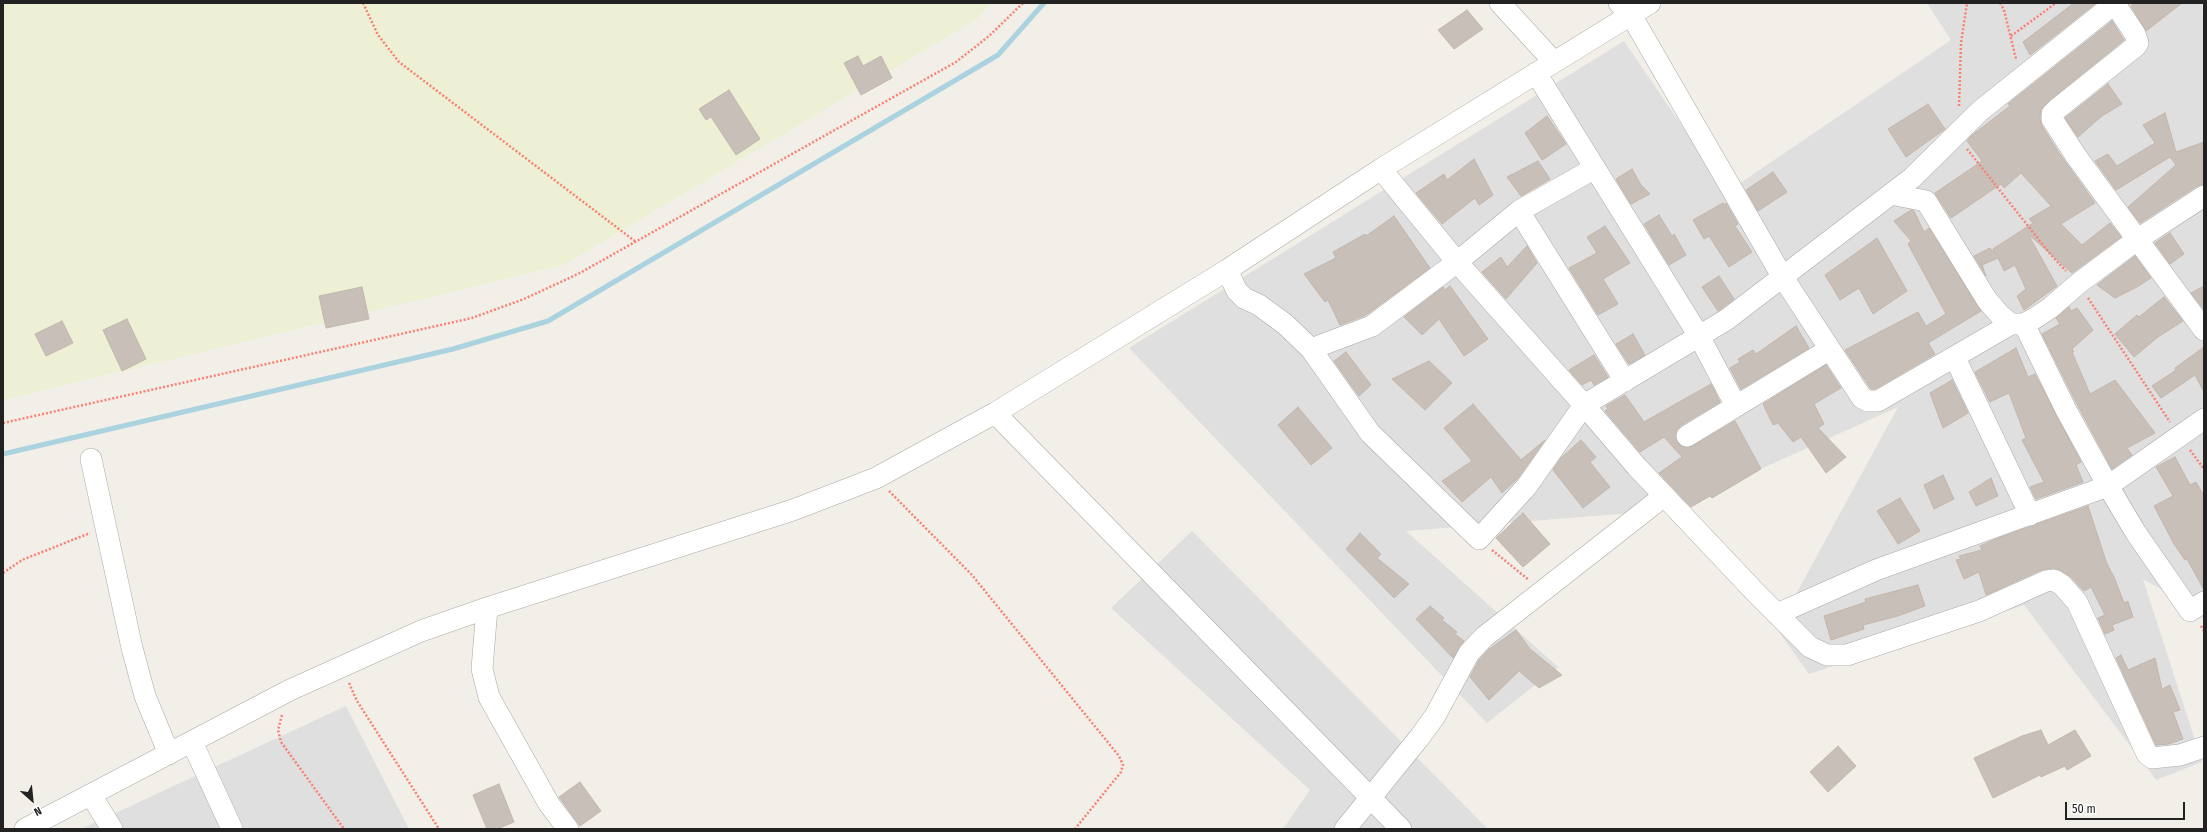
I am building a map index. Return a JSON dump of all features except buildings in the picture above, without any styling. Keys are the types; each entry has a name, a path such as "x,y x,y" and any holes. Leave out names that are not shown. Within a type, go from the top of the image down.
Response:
{"street":[{"path":"1500,3 1554,62"},
{"path":"25,829 290,690 421,631 487,608 793,510 876,478 995,413 1227,270 1381,169 1536,74 1625,9 1650,3"},
{"path":"1227,270 1237,290 1244,298 1259,305 1284,324 1310,349 1370,433 1479,539 1527,486 1584,405 1726,320 1912,178 1958,132 2020,79 2115,3 2135,34 2138,43 2057,109 2052,114 2052,119 2076,156 2204,330"},
{"path":"1625,9 1782,276 1862,398 1868,401 1878,401 1955,358 2050,308 2078,283 2138,239 2204,196"},
{"path":"1536,74 1699,336 1736,406"},
{"path":"1310,349 1372,326 1457,262 1518,211 1595,168"},
{"path":"1381,169 1457,262 1664,496 1810,647 1827,655 1847,655 1979,611 2046,581 2054,580 2077,602 2147,754 2152,758 2180,755 2204,747"},
{"path":"1891,194 1926,201 1988,300 2000,315 2018,324 2108,486 2136,533 2190,611 2204,602"},
{"path":"1518,211 1625,381"},
{"path":"1687,436 1830,349"},
{"path":"1955,358 2030,515"},
{"path":"995,413 1402,829"},
{"path":"1777,614 1876,570 2108,486 2204,419"},
{"path":"91,458 125,619 145,696 169,754"},
{"path":"1345,829 1435,716 1469,654 1484,637 1664,496"},
{"path":"487,608 482,669 489,697 549,804 568,829"},
{"path":"192,742 232,829"},
{"path":"91,795 112,829"}],"path":[{"path":"363,3 378,35 399,62 636,242"},
{"path":"3,423 472,318 531,296 578,274 956,62 989,36 1023,3"},
{"path":"1958,132 1962,43 1967,3"},
{"path":"2000,3 2011,36 2020,79"},
{"path":"2011,36 2056,3"},
{"path":"876,478 968,570 1119,756 1123,765 1121,772 1074,829"},
{"path":"3,573 22,560 62,542 106,527"},
{"path":"1479,539 1541,591"},
{"path":"342,667 357,701 439,829"},
{"path":"290,690 279,723 278,730 281,742 344,829"}],"shaded area":[{"path":"1927,3 2202,3 2204,21 2204,614 2143,579 2202,762 2156,780 2024,605 1809,674 1777,629 1898,407 1670,510 1406,531 1558,667 1487,723 1129,348 1624,41 1727,192 1951,40"},
{"path":"1192,531 1488,829 1283,829 1310,790 1111,608"},
{"path":"346,706 409,829 81,829"}],"green space":[{"path":"3,3 991,3 977,19 564,265 3,400"}],"waterway":[{"path":"3,454 453,349 548,321 998,55 1044,3"}]}
